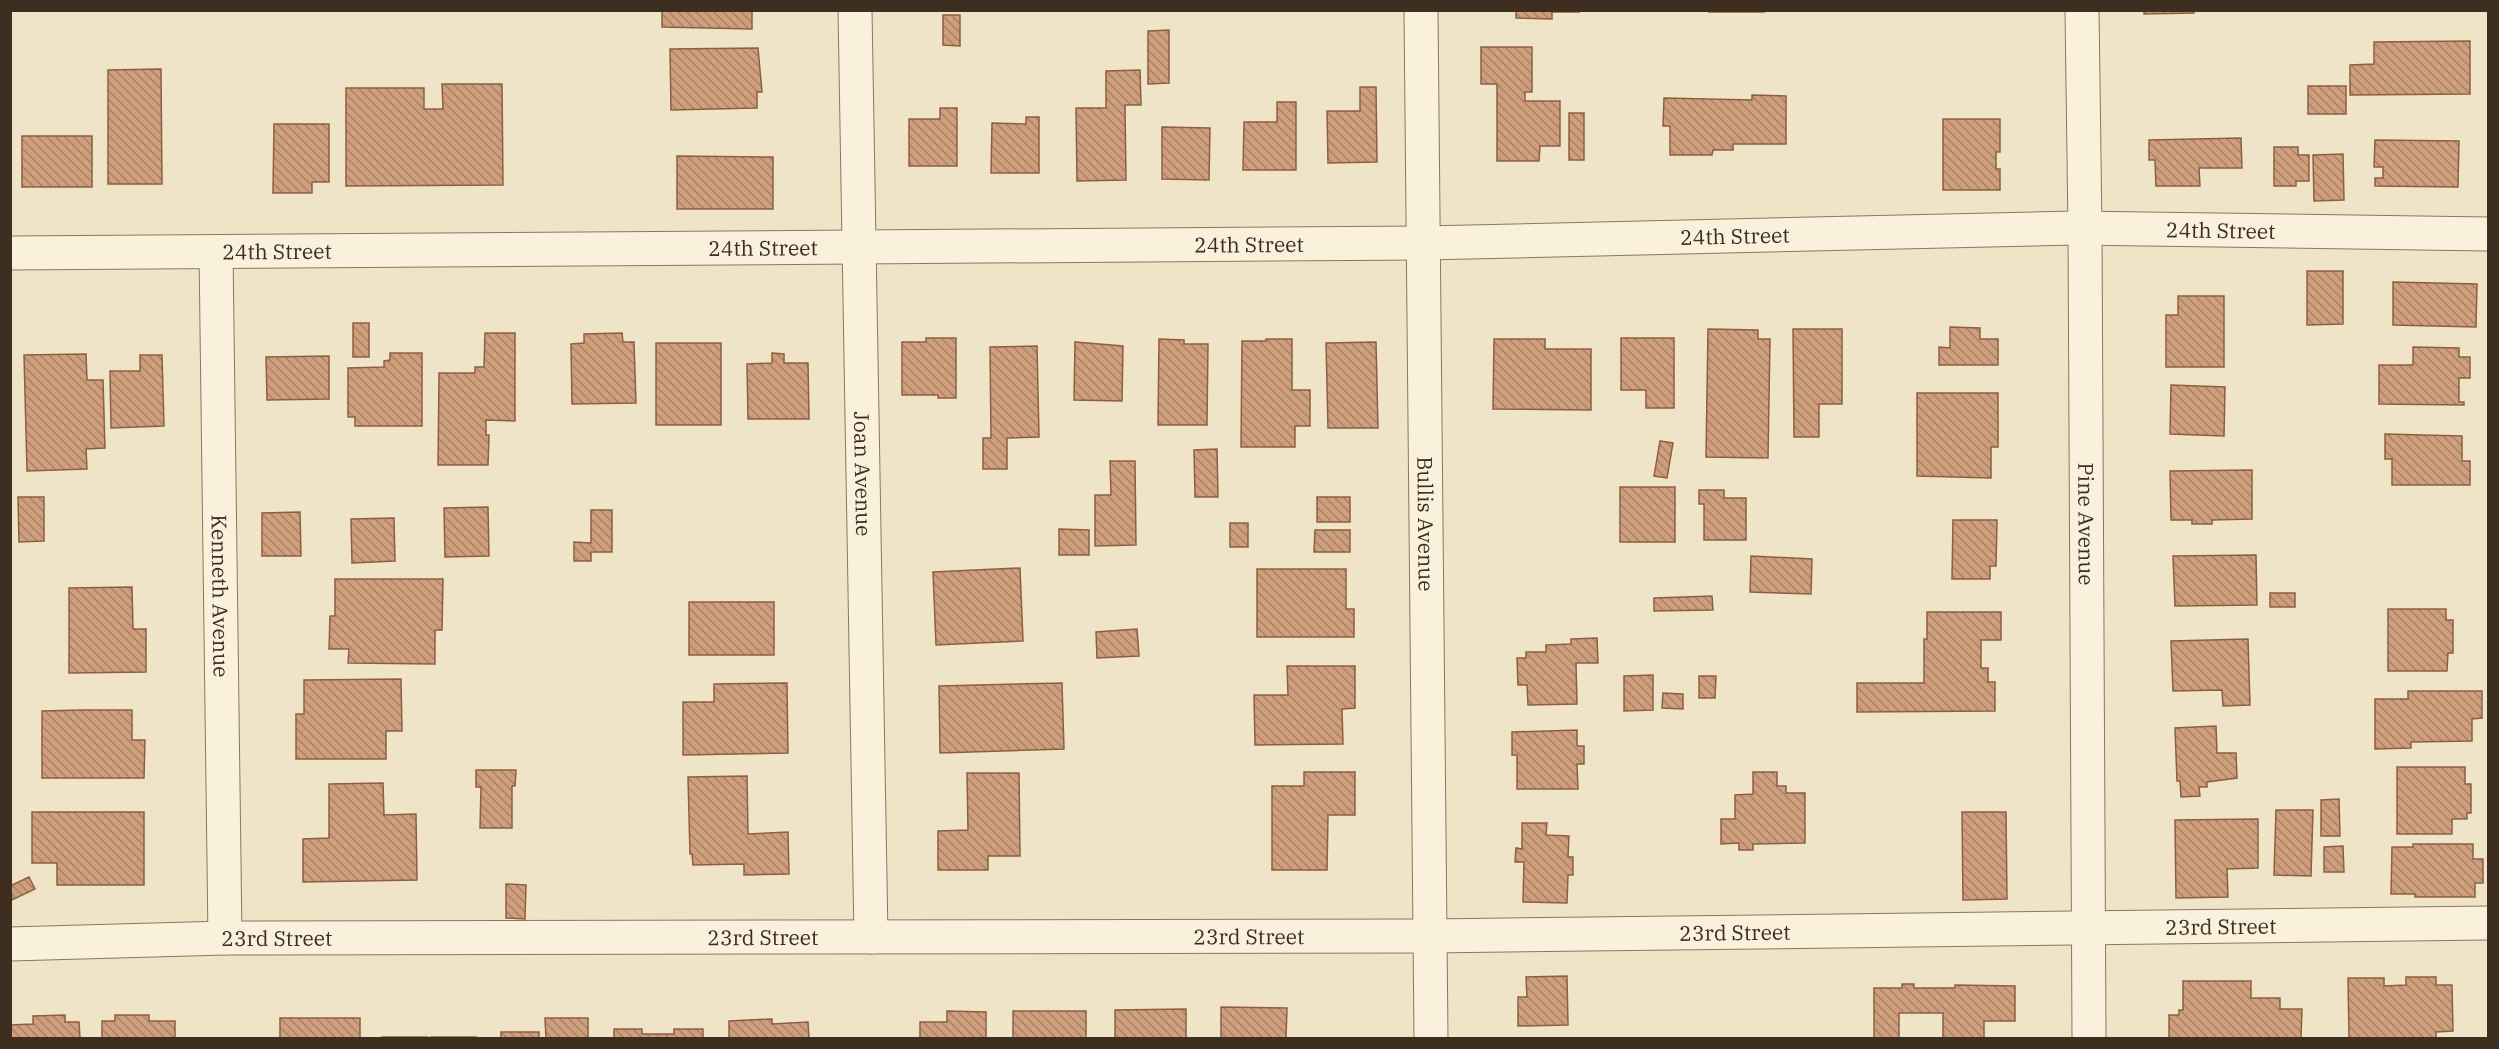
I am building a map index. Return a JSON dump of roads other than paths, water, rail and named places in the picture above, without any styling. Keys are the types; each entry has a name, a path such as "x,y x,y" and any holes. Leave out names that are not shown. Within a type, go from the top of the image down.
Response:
{"street":[{"name":"Joan Avenue","path":"855,10 871,937"},
{"name":"Bullis Avenue","path":"1421,10 1431,1038"},
{"name":"Pine Avenue","path":"2082,10 2089,1038"},
{"name":"24th Street","path":"10,253 1424,243 2085,230 2488,234"},
{"name":"Kenneth Avenue","path":"216,252 225,939"},
{"name":"23rd Street","path":"10,944 225,939 1430,936 2488,923"}]}
